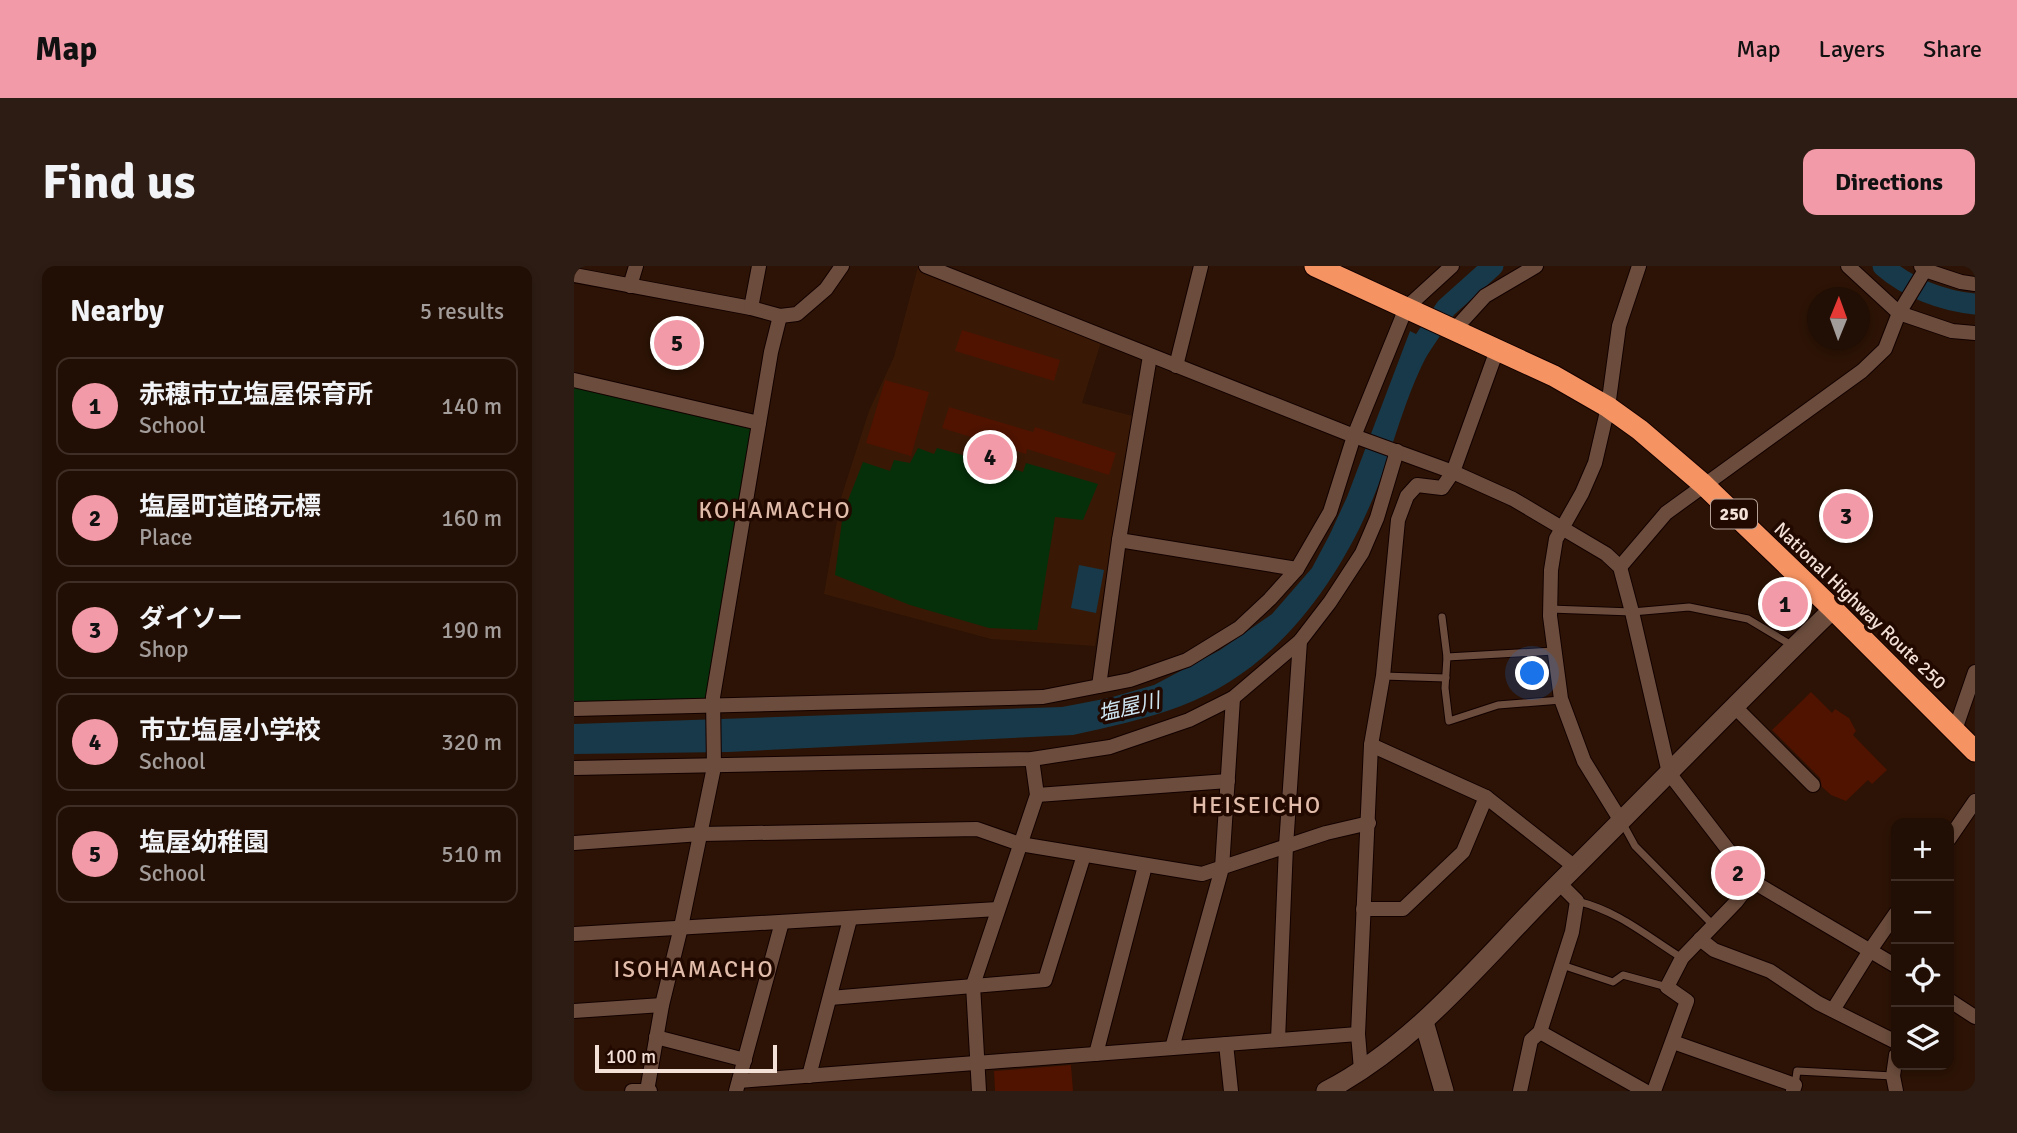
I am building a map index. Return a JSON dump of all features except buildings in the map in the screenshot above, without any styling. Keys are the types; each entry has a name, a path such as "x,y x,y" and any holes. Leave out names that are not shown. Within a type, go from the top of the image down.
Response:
{"highway":[{"name":"National Highway Route 250","path":"1315,266 1554,376 1608,407 1657,443 1833,609 1975,751"}],"street":[{"path":"630,286 636,266"},
{"path":"751,309 759,266"},
{"path":"574,275 780,316 797,314 826,289 842,266"},
{"path":"1176,366 1201,266"},
{"path":"574,709 1043,697 1130,680 1187,660 1239,628 1297,569 1330,512 1354,436 1406,308 1452,266"},
{"path":"1454,330 1485,296 1536,266"},
{"path":"1621,821 1584,761 1561,699 1550,609 1553,553 1562,527 1582,493 1595,463 1608,407 1619,326 1639,266"},
{"path":"1848,266 1899,313 1952,331 1975,333"},
{"path":"930,267 1354,436 1453,472 1513,499 1606,554 1620,568 1669,773 1752,881 1891,963"},
{"path":"1620,568 1666,513 1862,371 1885,349 1899,313 1923,268 1961,282 1975,284"},
{"path":"644,1091 714,767 713,697 771,352 780,316"},
{"path":"1361,1070 1358,1034 1371,745 1383,676 1398,520 1407,496 1417,485 1442,488 1453,472 1497,350"},
{"path":"1098,685 1150,356"},
{"path":"574,380 759,423"},
{"path":"574,768 1031,758 1110,747 1189,720 1233,698 1300,641 1362,553 1377,518 1397,451"},
{"path":"1119,540 1297,569"},
{"path":"1326,1091 1347,1086 1361,1070 1424,1022 1833,609"},
{"path":"1278,1040 1286,846 1300,641"},
{"path":"1955,730 1975,672"},
{"path":"1172,1048 1222,868 1233,698"},
{"path":"1735,707 1813,785"},
{"path":"1371,745 1486,797 1576,867"},
{"path":"979,1091 972,985 1037,795 1031,758"},
{"path":"1037,795 1228,781"},
{"path":"1363,909 1403,909 1463,852 1486,797"},
{"path":"1954,832 1975,801"},
{"path":"574,843 701,834 976,829 1020,844 1202,874 1247,857 1368,823"},
{"path":"830,998 1045,980 1084,855"},
{"path":"1096,1054 1144,866"},
{"path":"1654,1091 1687,1002 1667,987 1682,958 1736,902 1752,881"},
{"path":"1520,1091 1531,1040 1540,1032 1572,932 1577,901 1559,883"},
{"path":"574,934 998,909"},
{"path":"809,1076 850,919"},
{"path":"1833,1010 1891,921"},
{"path":"782,922 738,1086 809,1076 1358,1034"},
{"path":"1700,939 1714,950 1770,971 1833,1010 1891,1039"},
{"path":"1954,1003 1975,1017"},
{"path":"574,1011 662,1005"},
{"path":"1424,1022 1444,1091"},
{"path":"1540,1032 1644,1091"},
{"path":"656,1037 745,1060"},
{"path":"1673,1042 1794,1088"},
{"path":"1226,1044 1231,1091"},
{"path":"1894,1070 1896,1091"}],"lane":[{"path":"1550,609 1632,612 1689,607 1748,619 1794,647"},
{"path":"1442,617 1447,657 1445,688 1449,721 1498,705 1561,699"},
{"path":"1447,657 1554,651"},
{"path":"1383,676 1446,678"},
{"path":"1621,821 1635,846 1713,925"},
{"path":"1577,901 1602,907 1627,920 1682,958"},
{"path":"1562,965 1613,982 1623,975 1667,987"},
{"path":"1794,1088 1797,1071 1893,1076"}],"shaded area":[{"path":"918,267 1101,342 1082,403 1133,416 1095,646 991,639 824,594 841,498 869,411 894,357"}],"green space":[{"path":"574,384 752,427 711,690 704,698 574,705"},
{"path":"918,448 934,454 937,448 1023,472 1026,463 1098,484 1083,520 1055,517 1037,630 989,628 910,605 835,575 843,513 863,462 890,471 894,460 910,463"}],"water":[{"path":"1410,331 1434,343 1410,394 1378,486 1346,554 1302,617 1276,645 1248,669 1216,690 1154,715 1073,735 729,752 574,754 574,724 1062,707 1109,698 1154,685 1220,650 1272,614 1312,568 1347,497"},
{"path":"1079,565 1104,570 1096,613 1071,608"}],"waterway":[{"name":"塩屋川","path":"1410,362 1446,308 1493,266"},
{"name":"塩屋川","path":"1883,266 1903,281 1926,292 1975,304"}],"place":[{"name":"塩屋幼稚園","path":"677,343"},
{"name":"市立塩屋小学校","path":"990,457"},
{"name":"ダイソー","path":"1846,516"},
{"name":"赤穂市立塩屋保育所","path":"1785,604"},
{"name":"塩屋町道路元標","path":"1738,873"}],"district":[{"name":"KOHAMACHO","path":"775,510"},
{"name":"HEISEICHO","path":"1257,805"},
{"name":"ISOHAMACHO","path":"694,969"}]}
